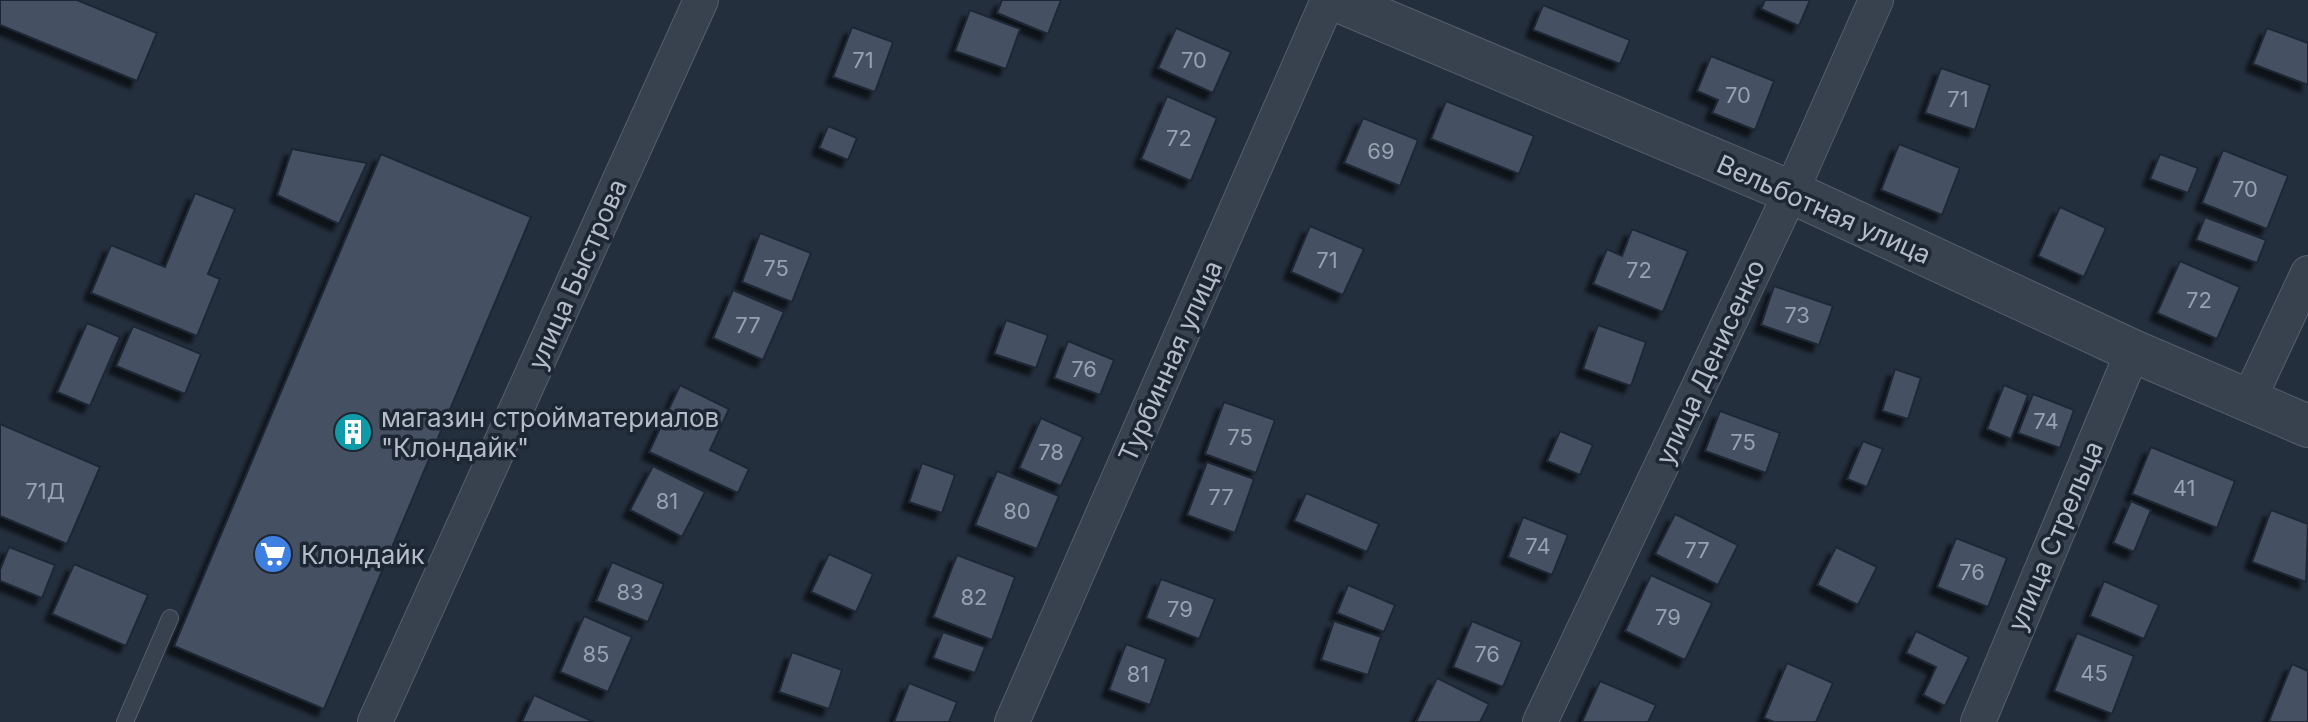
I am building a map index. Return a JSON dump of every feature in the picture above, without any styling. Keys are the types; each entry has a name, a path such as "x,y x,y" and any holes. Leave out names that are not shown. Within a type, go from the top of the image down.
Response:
{"street":[{"name":"улица Быстрова","path":"375,722 701,0"},
{"name":"Турбинная улица","path":"1012,722 1328,0"},
{"name":"Вельботная улица","path":"1336,0 1791,192 2133,351 2308,426"},
{"name":"улица Денисенко","path":"1540,722 1791,192 1876,0"},
{"path":"2249,399 2308,273"},
{"name":"улица Стрельца","path":"1978,722 2133,351"}],"lane":[{"path":"130,721 170,618"}],"building":[{"path":"0,0 77,0 157,33 137,81 0,25"},
{"path":"1002,0 1061,0 1048,34 997,13"},
{"path":"1765,0 1810,0 1799,26 1761,9"},
{"path":"1543,5 1630,40 1620,64 1533,30"},
{"path":"970,10 1020,29 1006,69 955,51"},
{"path":"852,27 893,42 875,92 833,77"},
{"path":"1176,28 1231,52 1213,93 1158,68"},
{"path":"2267,28 2308,43 2308,85 2253,64"},
{"path":"1711,56 1774,81 1755,130 1712,113 1718,100 1697,91"},
{"path":"1941,68 1990,85 1975,130 1925,113"},
{"path":"1167,96 1217,118 1191,181 1141,159"},
{"path":"1446,101 1534,136 1519,174 1431,139"},
{"path":"1363,118 1418,140 1400,186 1344,163"},
{"path":"828,126 857,138 848,160 819,148"},
{"path":"1899,144 1960,168 1942,215 1881,190"},
{"path":"292,149 367,163 339,224 277,195"},
{"path":"2223,150 2288,176 2267,229 2202,203"},
{"name":"магазин стройматериалов \"Клондайк\"","path":"381,154 531,217 324,709 174,646"},
{"path":"2160,154 2198,168 2188,193 2150,179"},
{"path":"195,193 235,209 208,274 220,279 197,336 91,293 111,245 165,267"},
{"path":"2060,207 2106,228 2084,277 2038,256"},
{"path":"2205,217 2266,240 2257,263 2196,240"},
{"path":"1310,226 1364,249 1343,295 1291,272"},
{"path":"1632,229 1688,251 1663,312 1593,284 1607,249 1622,256"},
{"path":"760,233 811,253 792,302 742,282"},
{"path":"2180,261 2240,287 2217,339 2157,313"},
{"path":"1774,286 1833,306 1819,345 1761,325"},
{"path":"733,290 784,312 763,360 713,338"},
{"path":"1006,320 1048,335 1036,368 994,354"},
{"path":"87,323 120,337 90,406 57,392"},
{"path":"1598,325 1646,342 1631,386 1583,369"},
{"path":"133,326 201,354 185,394 116,366"},
{"path":"1068,341 1114,360 1100,395 1054,378"},
{"path":"1895,369 1921,378 1908,419 1882,411"},
{"path":"680,385 729,409 710,450 749,469 738,493 649,452"},
{"path":"2004,385 2028,395 2011,439 1987,429"},
{"path":"2033,394 2074,410 2060,448 2018,433"},
{"path":"1224,402 1275,420 1256,473 1205,454"},
{"path":"1720,411 1780,433 1766,473 1705,451"},
{"path":"1041,418 1083,437 1061,486 1019,468"},
{"path":"0,424 100,467 67,544 0,516"},
{"path":"1560,431 1593,445 1580,475 1547,461"},
{"path":"1863,441 1883,449 1867,487 1847,479"},
{"path":"2151,447 2235,481 2217,528 2132,494"},
{"path":"1207,462 1254,479 1235,533 1187,515"},
{"path":"922,463 955,475 942,513 909,502"},
{"path":"653,466 705,492 682,537 630,510"},
{"path":"997,471 1059,496 1037,549 975,525"},
{"path":"1306,493 1379,524 1367,552 1294,521"},
{"path":"2131,501 2151,510 2134,552 2113,543"},
{"path":"2271,510 2308,524 2306,582 2252,562"},
{"path":"1675,514 1738,545 1718,585 1655,554"},
{"path":"1523,517 1568,535 1552,575 1508,557"},
{"path":"1956,538 2007,558 1988,607 1937,587"},
{"path":"9,547 55,565 42,598 0,581 0,570"},
{"path":"1836,547 1877,567 1858,605 1817,585"},
{"path":"829,554 873,574 856,612 811,592"},
{"path":"957,555 1015,577 992,640 933,617"},
{"path":"612,562 664,584 648,622 596,601"},
{"path":"74,564 148,595 126,646 52,614"},
{"path":"1651,575 1712,603 1685,660 1625,631"},
{"path":"1161,579 1215,599 1199,639 1146,618"},
{"path":"2104,581 2159,605 2144,639 2090,616"},
{"path":"1348,585 1395,605 1384,632 1337,613"},
{"path":"584,616 632,637 608,692 560,672"},
{"path":"1334,621 1381,637 1368,675 1321,660"},
{"path":"1472,621 1522,642 1503,687 1453,667"},
{"path":"1916,631 1969,657 1945,706 1923,695 1936,667 1906,653"},
{"path":"943,632 985,647 975,673 933,658"},
{"path":"2077,633 2134,656 2112,714 2054,691"},
{"path":"1126,644 1166,659 1150,705 1109,690"},
{"path":"792,652 842,670 829,709 779,692"},
{"path":"1787,663 1833,683 1816,722 1774,722 1764,718"},
{"path":"2292,664 2308,671 2308,722 2269,721"},
{"path":"1437,678 1489,704 1480,722 1416,722"},
{"path":"1600,681 1656,705 1648,722 1582,722"},
{"path":"909,683 957,702 949,722 894,722"},
{"path":"534,695 594,722 522,722"}],"place":[{"name":"магазин стройматериалов \"Клондайк\"","path":"353,432"},
{"name":"Клондайк","path":"273,554"}]}
